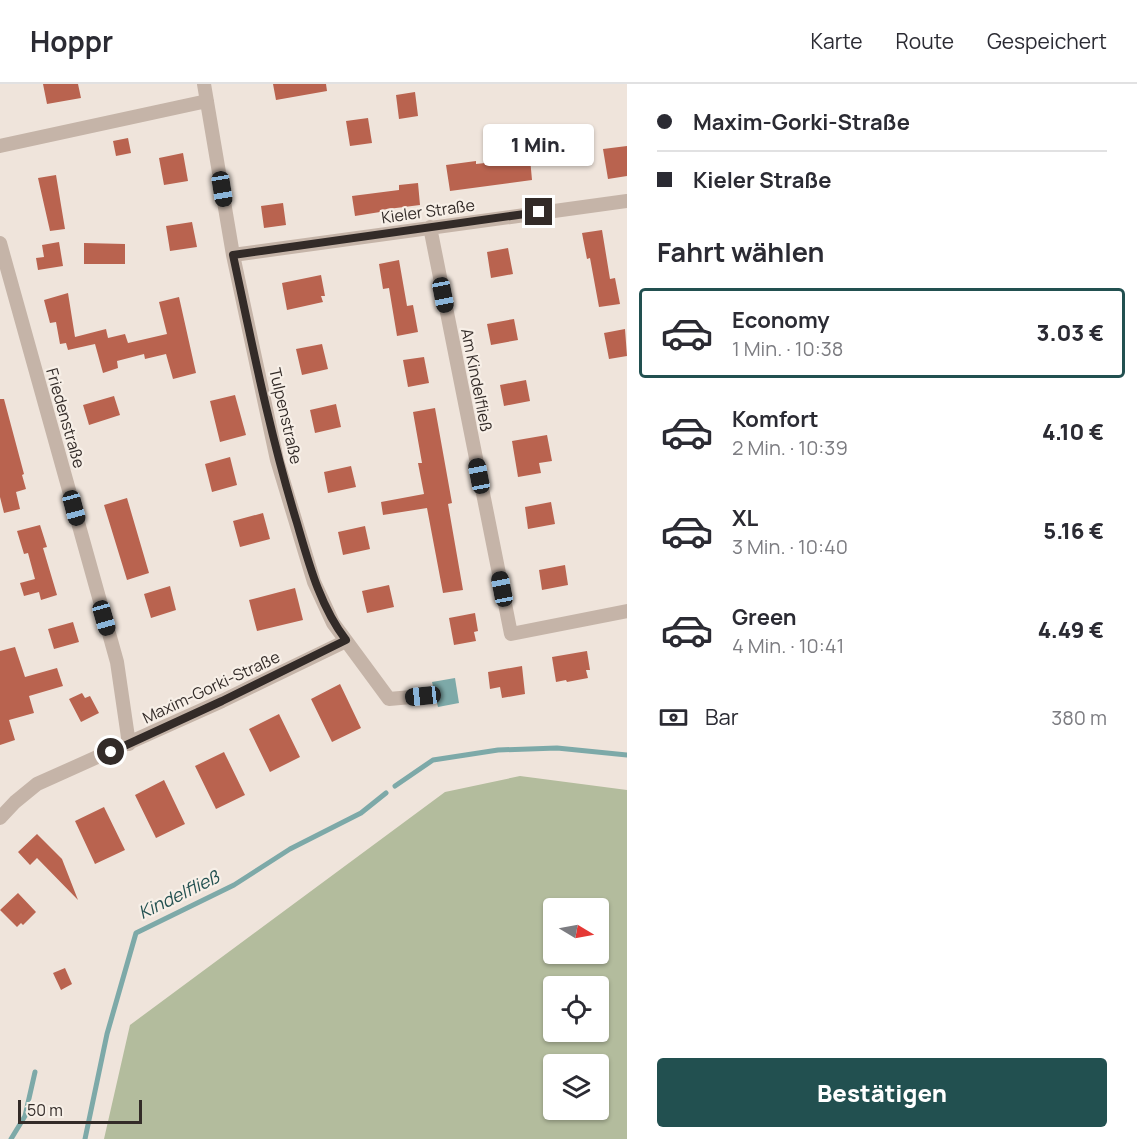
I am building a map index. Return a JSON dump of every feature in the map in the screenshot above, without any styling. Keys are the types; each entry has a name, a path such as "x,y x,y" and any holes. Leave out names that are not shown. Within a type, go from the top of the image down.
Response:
{"street":[{"name":"Tulpenstraße","path":"204,84 233,255 278,460 314,582 333,623 389,699 423,696"},
{"path":"0,146 207,101"},
{"name":"Kieler Straße","path":"233,255 627,201"},
{"name":"Am Kindelfließ","path":"430,227 511,634 627,611"},
{"name":"Friedenstraße","path":"0,243 117,662 129,744"},
{"name":"Maxim-Gorki-Straße","path":"0,818 15,801 37,784 222,701 346,640"}],"green space":[{"path":"520,776 627,790 627,1139 104,1139 130,1025 445,792"}],"water":[{"path":"455,678 459,703 438,707 432,682"}],"building":[{"path":"43,84 78,84 81,98 47,104"},
{"path":"273,84 326,84 327,91 276,100"},
{"path":"415,92 418,116 399,119 396,95"},
{"path":"368,118 372,143 350,146 346,121"},
{"path":"585,134 588,154 567,157 564,136"},
{"path":"128,138 131,153 116,156 113,141"},
{"path":"627,146 627,176 608,179 603,149"},
{"path":"183,153 188,181 164,185 159,158"},
{"path":"530,158 532,180 450,191 446,165"},
{"path":"56,175 65,229 50,231 38,178"},
{"path":"418,183 420,205 355,216 352,196 399,190 399,185"},
{"path":"283,203 286,225 264,228 261,206"},
{"path":"192,222 197,247 170,251 166,226"},
{"path":"602,230 610,279 615,278 620,304 599,307 590,258 587,259 582,233"},
{"path":"59,242 63,266 38,270 36,258 44,257 42,245"},
{"path":"84,243 125,244 125,264 84,264"},
{"path":"508,248 513,274 491,278 487,252"},
{"path":"399,260 407,306 413,305 418,332 397,336 389,288 383,289 379,264"},
{"path":"321,275 325,296 321,296 323,302 287,310 282,283"},
{"path":"68,293 75,337 106,329 108,338 125,334 128,343 167,334 159,302 179,297 196,373 173,379 166,354 145,359 144,354 117,361 118,368 103,373 95,344 68,350 66,343 60,344 56,322 50,323 44,300"},
{"path":"514,319 518,340 491,345 487,324"},
{"path":"625,329 627,356 609,359 604,333"},
{"path":"322,344 328,369 302,375 296,349"},
{"path":"424,357 429,383 408,387 403,360"},
{"path":"526,380 530,401 504,406 500,385"},
{"path":"235,395 246,435 220,442 210,401"},
{"path":"114,396 120,415 89,425 83,405"},
{"path":"0,399 4,399 26,489 16,492 20,509 4,513 0,497"},
{"path":"336,404 341,427 315,433 310,410"},
{"path":"435,408 452,503 448,504 463,590 443,593 427,508 383,515 381,502 424,494 418,463 422,463 413,412"},
{"path":"547,435 552,461 539,463 541,473 518,477 512,441"},
{"path":"230,457 237,485 212,492 205,464"},
{"path":"351,466 356,487 328,493 324,472"},
{"path":"127,498 149,573 127,580 104,505"},
{"path":"551,502 555,524 528,529 525,507"},
{"path":"263,513 270,539 240,547 233,521"},
{"path":"40,525 47,547 43,548 57,595 41,600 39,592 24,596 20,583 35,579 28,553 24,554 17,531"},
{"path":"365,526 370,549 343,555 338,532"},
{"path":"565,565 568,585 542,590 539,570"},
{"path":"389,585 394,607 367,613 362,591"},
{"path":"170,586 176,610 151,618 144,594"},
{"path":"295,588 303,620 257,631 249,600"},
{"path":"475,613 478,631 474,632 476,641 454,645 449,618"},
{"path":"73,622 79,642 54,649 48,629"},
{"path":"15,647 25,677 57,668 63,686 29,696 34,713 9,720 15,740 0,745 0,651"},
{"path":"587,651 590,670 586,670 588,678 556,682 552,657"},
{"path":"522,666 525,694 502,698 500,687 490,689 488,672"},
{"path":"340,684 361,728 332,742 311,699"},
{"path":"82,693 85,698 90,696 99,713 81,722 69,699"},
{"path":"279,714 300,757 270,772 249,729"},
{"path":"224,752 245,795 216,809 195,766"},
{"path":"164,780 185,824 156,838 135,795"},
{"path":"104,807 125,850 95,864 75,821"},
{"path":"37,834 62,859 78,900 37,858 30,865 18,852"},
{"path":"18,893 36,912 23,925 21,923 17,927 0,910"},
{"path":"65,968 72,984 61,990 53,973"}],"waterway":[{"name":"Kindelfließ","path":"395,786 433,760 498,750 557,748 627,755"},
{"name":"Kindelfließ","path":"85,1139 107,1034 136,933 234,885 290,849 361,813 386,793"},
{"name":"Kindelfließ","path":"11,1139 25,1116 35,1072"}],"route":[{"path":"111,752 346,640 333,623 314,582 278,460 233,255 539,212"}]}
